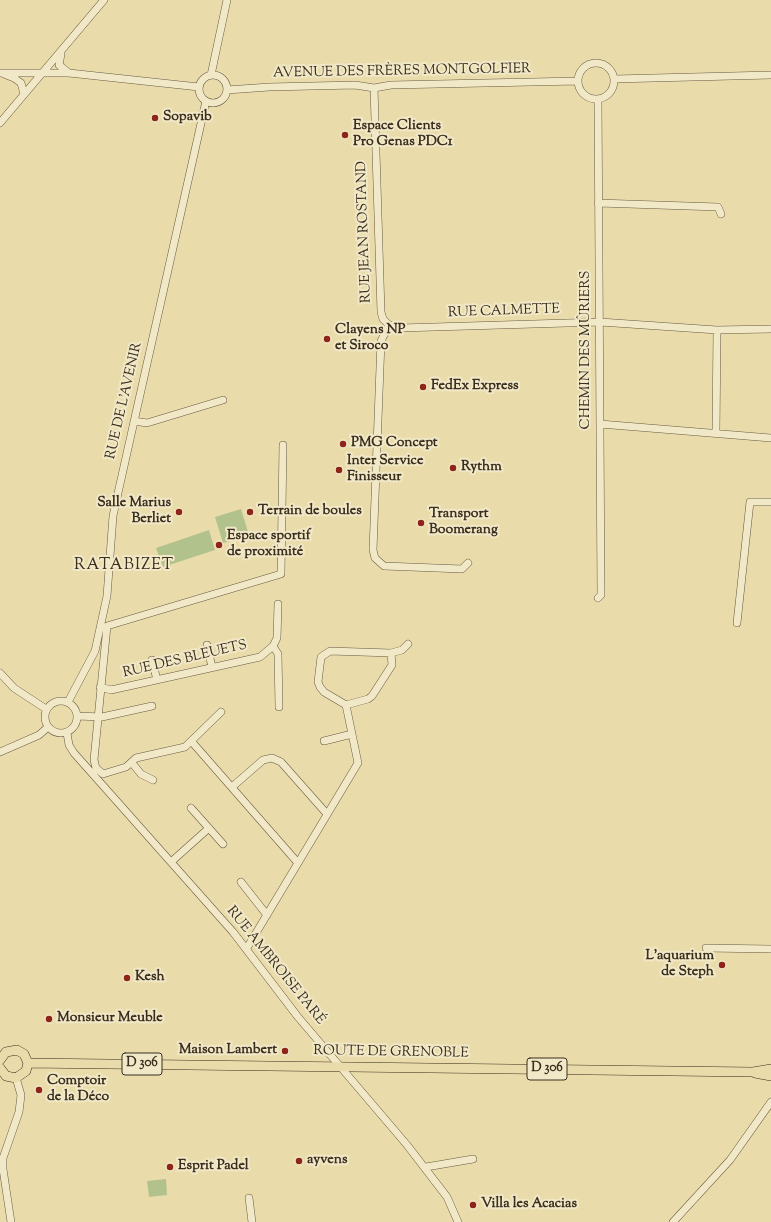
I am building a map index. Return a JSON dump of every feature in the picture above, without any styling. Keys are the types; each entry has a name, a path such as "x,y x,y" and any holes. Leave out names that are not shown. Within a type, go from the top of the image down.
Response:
{"main road":[{"path":"0,1058 9,1050 17,1050 24,1054 28,1063 26,1071 16,1078 6,1076 0,1069"},
{"name":"ROUTE DE GRENOBLE","path":"28,1063 753,1072 771,1069"},
{"name":"ROUTE DE GRENOBLE","path":"753,1072 771,1076"}],"street":[{"path":"0,123 104,0"},
{"path":"211,75 227,0"},
{"path":"64,49 60,57 59,65 69,73"},
{"path":"598,64 609,68 614,79 610,92 598,100 586,96 582,92 578,81 579,75 587,66 598,64"},
{"path":"0,73 69,73 200,87"},
{"path":"0,73 14,78 21,83 24,94"},
{"path":"211,75 223,79 227,90 224,98 218,102 206,101 201,95 200,87 202,80 211,75"},
{"path":"614,79 771,75"},
{"name":"AVENUE DES FRÈRES MONTGOLFIER","path":"227,90 269,87 347,85 374,88 391,85 578,81"},
{"name":"RUE JEAN ROSTAND","path":"374,88 381,312 383,319 389,325"},
{"name":"CHEMIN DES MÛRIERS","path":"598,100 601,595 598,598"},
{"name":"RUE DE L'AVENIR","path":"68,702 89,665 96,645 107,596 113,516 206,101"},
{"path":"598,204 718,207 721,214"},
{"name":"RUE CALMETTE","path":"389,325 401,328 600,322 717,330 771,329"},
{"path":"389,325 381,341 373,550 375,558 384,566 462,570 468,562"},
{"path":"716,433 717,330"},
{"path":"134,421 147,423 224,400"},
{"path":"600,424 771,438"},
{"path":"221,712 192,742 176,750 136,758 126,767 103,774 96,768 94,760 107,626 281,574 283,445"},
{"path":"737,623 750,502 771,502"},
{"path":"278,604 277,638 273,646 278,654 279,707"},
{"path":"391,653 392,665 372,696 368,699 346,705 324,692 320,687 318,682 321,657 330,651 391,653 402,650 408,644"},
{"path":"207,645 212,667"},
{"name":"RUE DES BLEUETS","path":"100,687 111,690 260,657 273,646"},
{"path":"152,660 157,680"},
{"path":"0,674 14,688 46,709"},
{"path":"57,700 68,702 74,708 77,716 75,724 66,733 58,734 48,727 45,720 46,709 50,704 57,700"},
{"path":"246,948 358,762 346,705"},
{"path":"77,716 98,717 152,706"},
{"path":"0,752 39,735 48,727"},
{"name":"RUE AMBROISE PARÉ","path":"66,733 69,745 74,754 246,948 298,1017 426,1167 447,1197 458,1222"},
{"path":"324,741 352,734"},
{"path":"192,742 298,863"},
{"path":"232,787 263,760 272,758 281,762 327,814"},
{"path":"132,763 141,774 153,780"},
{"path":"191,808 223,844"},
{"path":"171,862 209,828"},
{"path":"241,882 267,915"},
{"path":"706,948 771,949"},
{"path":"11,1222 3,1164 6,1146 20,1112 21,1095 16,1078"},
{"path":"673,1222 730,1160 771,1102"},
{"path":"426,1167 473,1159"},
{"path":"249,1198 252,1222"}],"green space":[{"path":"241,509 249,535 223,543 215,517"},
{"path":"209,530 215,550 163,567 156,548"},
{"path":"166,1179 167,1195 149,1197 147,1181"}],"place":[{"name":"Sopavib","path":"155,118"},
{"name":"Espace Clients Pro Genas PDC1","path":"345,135"},
{"name":"Clayens NP et Siroco","path":"327,339"},
{"name":"FedEx Express","path":"423,387"},
{"name":"PMG Concept","path":"343,444"},
{"name":"Rythm","path":"453,468"},
{"name":"Inter Service Finisseur","path":"339,470"},
{"name":"Salle Marius Berliet","path":"179,512"},
{"name":"Terrain de boules","path":"250,512"},
{"name":"Transport Boomerang","path":"421,523"},
{"name":"Espace sportif de proximité","path":"219,545"},
{"name":"L'aquarium de Steph","path":"722,965"},
{"name":"Kesh","path":"127,978"},
{"name":"Monsieur Meuble","path":"49,1019"},
{"name":"Maison Lambert","path":"285,1051"},
{"name":"Comptoir de la Déco","path":"39,1090"},
{"name":"ayvens","path":"299,1161"},
{"name":"Esprit Padel","path":"170,1167"},
{"name":"Villa les Acacias","path":"473,1205"}],"district":[{"name":"RATABIZET","path":"124,566"}]}
